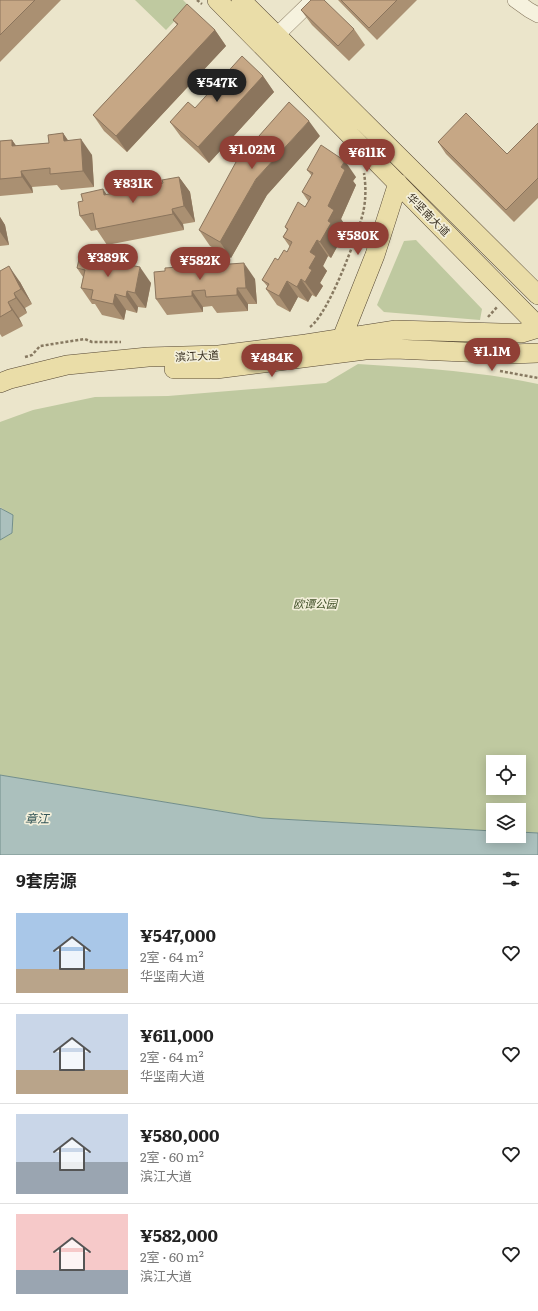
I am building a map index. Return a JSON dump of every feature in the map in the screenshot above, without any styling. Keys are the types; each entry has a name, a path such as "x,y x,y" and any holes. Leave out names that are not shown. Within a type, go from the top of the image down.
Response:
{"main road":[{"name":"华坚南大道","path":"241,0 538,295"},
{"name":"华坚南大道","path":"210,2 398,183 538,327"},
{"path":"342,338 375,255 398,183"},
{"name":"滨江大道","path":"0,383 10,379 67,365 148,358 219,355 396,330 522,333 538,327"},
{"name":"滨江大道","path":"0,395 15,389 68,375 139,368 216,369 365,350 395,349 512,354 538,353"},
{"path":"450,352 538,365"}],"street":[{"path":"277,35 313,0"},
{"path":"515,0 538,15"}],"path":[{"path":"197,0 210,2"},
{"path":"307,329 314,324 321,314 333,292 353,246 363,212 366,188 363,167"},
{"path":"22,358 32,355 40,346 85,339 92,342 128,342"}],"green space":[{"path":"135,0 183,0 189,6 166,30"},
{"path":"416,240 482,309 480,320 384,312 377,305 404,241"},
{"name":"欧谭公园","path":"358,364 471,373 538,384 538,833 526,832 526,803 486,803 486,831 262,818 0,775 0,540 12,533 13,516 0,507 0,422 33,410 95,397 168,396 326,383"}],"water":[{"path":"0,508 13,515 12,533 0,540"},
{"name":"章江","path":"0,775 262,818 486,831 486,843 526,843 526,832 538,833 538,855 0,855"}],"building":[{"path":"0,0 35,0 0,35"},
{"path":"311,0 324,0 354,29 338,46 301,10"},
{"path":"341,0 397,0 369,28"},
{"path":"187,4 215,30 116,136 93,115 178,24 173,20"},
{"path":"242,56 263,76 198,147 170,122 188,102 195,108"},
{"path":"289,102 309,121 256,179 220,242 199,230 236,162"},
{"path":"466,113 507,154 538,123 538,178 506,210 438,142"},
{"path":"63,133 64,141 81,139 83,171 50,174 50,168 21,171 22,177 0,179 0,141 12,140 12,146 49,143 48,135"},
{"path":"321,145 345,161 341,167 345,170 328,206 334,210 328,221 331,223 320,242 317,240 310,252 316,256 309,268 312,270 305,282 301,279 297,287 287,281 279,296 266,289 269,284 262,280 275,258 278,260 284,250 287,252 292,242 283,237 288,229 285,227 298,202 305,207 311,197 302,192 313,173 307,170"},
{"path":"179,177 184,206 172,209 173,214 96,229 93,213 80,216 78,202 83,201 81,194 103,189 104,195 163,183 162,180"},
{"path":"80,255 106,260 107,256 121,259 120,263 140,267 135,293 127,291 126,297 115,294 113,304 91,299 93,290 81,288 85,270 77,268"},
{"path":"244,263 246,288 237,288 237,295 206,297 205,290 192,291 192,296 156,299 154,272 165,271 165,268 203,265 204,269 215,268 215,265"},
{"path":"9,266 21,289 14,293 16,298 8,302 12,310 0,317 0,271"}]}
